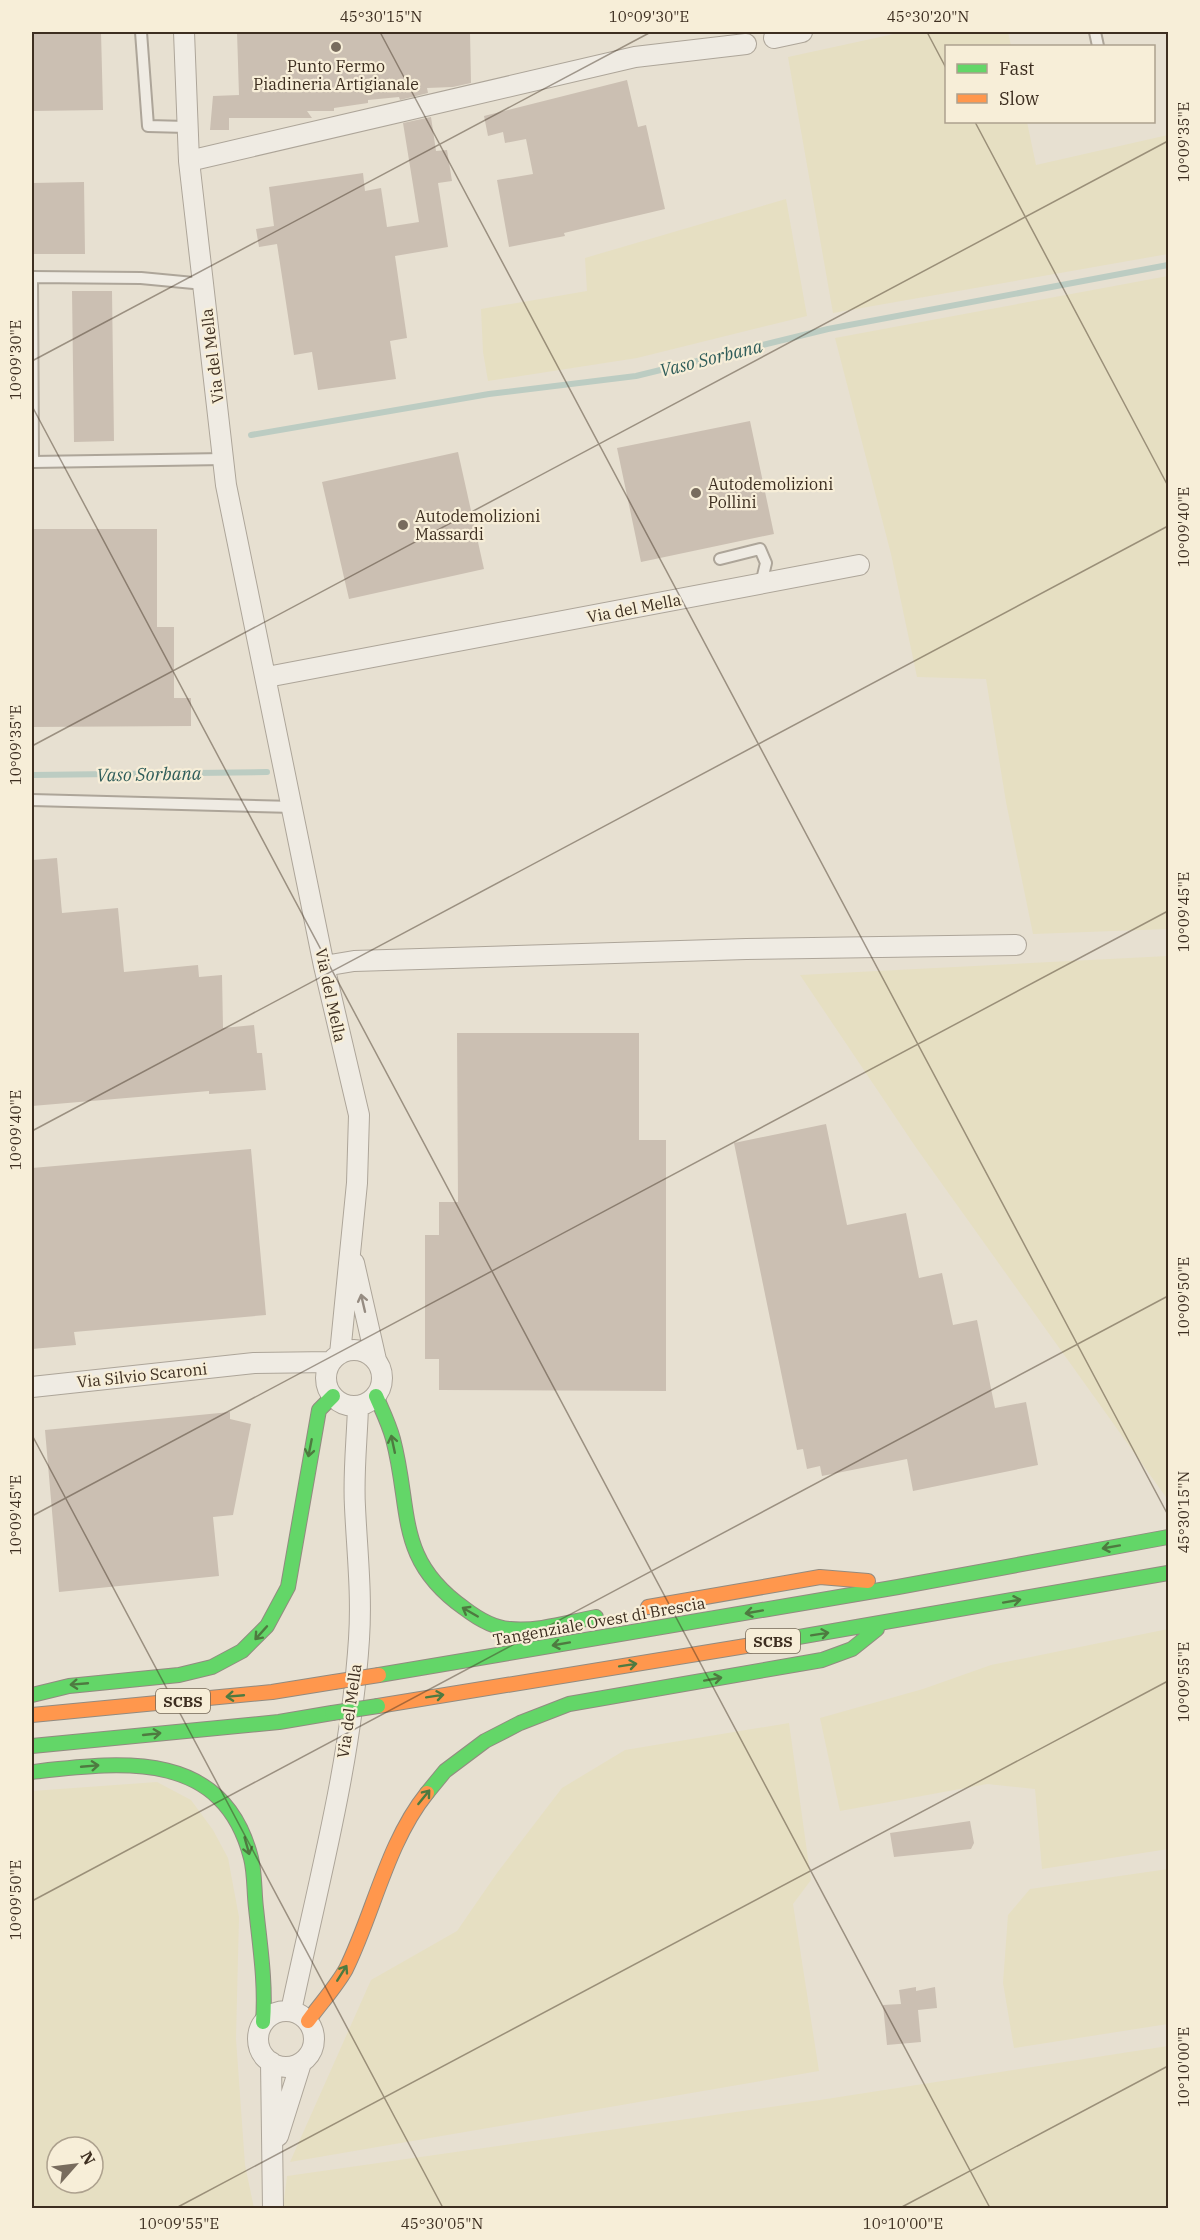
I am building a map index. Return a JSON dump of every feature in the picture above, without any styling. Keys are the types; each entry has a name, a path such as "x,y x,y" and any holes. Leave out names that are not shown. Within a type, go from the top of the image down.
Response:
{"main road":[{"path":"32,1695 60,1686 191,1674 230,1659 264,1632 277,1614 288,1587 319,1410 333,1373"},
{"path":"376,1396 393,1439 407,1531 416,1557 433,1582 451,1601 478,1617 510,1629 615,1613"},
{"name":"Tangenziale Ovest di Brescia","path":"32,1715 273,1692 898,1587 1168,1537"},
{"name":"SCBS","path":"32,1746 279,1722 884,1623 1168,1573"},
{"path":"638,1609 820,1577 851,1577 898,1587"},
{"path":"300,2016 345,1970 382,1878 416,1807 445,1771 485,1742 520,1723 569,1704 822,1660 852,1649 884,1623"},
{"path":"32,1772 92,1765 128,1764 158,1767 207,1786 224,1799 246,1838 251,1859 265,1995 263,2022"}],"street":[{"name":"Via del Mella","path":"184,32 189,161 226,485 294,807 324,966 359,1115 357,1183 333,1373"},
{"path":"774,38 802,32"},
{"path":"189,161 635,57 746,44"},
{"name":"Via del Mella","path":"267,677 859,565"},
{"path":"324,966 378,960 746,949 1016,945"},
{"name":"Via del Mella","path":"350,1243 376,1360"},
{"path":"359,1351 376,1360 383,1378 376,1396 358,1407 340,1402 333,1373 359,1351"},
{"name":"Via Silvio Scaroni","path":"32,1387 254,1364 333,1373"},
{"name":"Via del Mella","path":"272,2152 301,2063 308,2057 315,2038 300,2016 344,1752 359,1641 362,1585 355,1505 358,1407"},
{"path":"263,2022 276,2012 300,2016"},
{"name":"Via del Mella","path":"263,2022 258,2040 264,2056 271,2062 273,2208"},
{"path":"271,2062 286,2067 301,2063"}],"lane":[{"path":"141,32 148,126 188,127"},
{"path":"204,284 141,278 32,277 33,462 224,459"},
{"path":"720,559 760,549 766,564 761,584"},
{"path":"32,800 294,807"}],"shaded area":[{"path":"903,32 1008,32 1011,45 945,45 945,123 1027,123 1036,165 1168,135 1168,254 833,313 788,57"},
{"path":"786,199 807,316 637,358 488,381 483,352 481,309 587,291 585,258"},
{"path":"1168,276 1168,929 1033,934 1006,802 986,679 917,677 891,554 835,338"},
{"path":"1168,956 1168,1500 917,1149 800,975"},
{"path":"1168,1629 1168,1849 1042,1869 1035,1789 987,1784 840,1811 820,1718 923,1689 991,1665"},
{"path":"789,1723 811,1880 793,1904 819,2071 290,2162 371,1980 457,1931 497,1873 562,1788 625,1750"},
{"path":"157,1782 191,1800 213,1830 228,1858 239,1917 236,2039 245,2165 254,2208 32,2208 32,1791"},
{"path":"1168,1869 1168,2024 1014,2048 1003,1983 1008,1915 1030,1889"},
{"path":"1168,2046 1168,2208 283,2208 287,2176 820,2100"}],"building":[{"path":"32,32 101,32 103,110 32,111"},
{"path":"237,32 470,32 471,83 453,87 427,88 428,93 400,100 399,97 368,100 368,103 334,108 334,111 307,111 312,118 229,118 229,130 210,130 213,96 239,95"},
{"path":"627,80 638,127 646,125 665,209 564,233 565,236 509,247 497,180 533,174 526,139 505,143 503,132 488,136 484,116"},
{"path":"431,117 436,151 447,150 452,181 438,183 448,247 395,256 407,338 390,341 396,379 318,390 312,352 294,355 277,244 259,247 256,229 274,226 269,187 363,173 365,191 381,188 387,227 419,222 403,123"},
{"path":"84,182 85,254 32,254 32,183"},
{"path":"72,291 112,291 114,441 74,442"},
{"path":"750,421 774,534 641,562 617,448"},
{"path":"458,452 484,569 349,599 322,482"},
{"path":"32,529 157,529 157,627 174,627 174,698 191,698 191,726 32,727"},
{"path":"57,858 62,913 118,908 124,972 198,965 199,977 222,975 223,1028 254,1025 257,1053 262,1053 266,1090 209,1094 209,1091 32,1106 32,860"},
{"path":"457,1033 639,1033 639,1140 666,1140 666,1391 439,1390 439,1359 425,1359 425,1235 439,1235 439,1202 458,1202"},
{"path":"826,1124 847,1225 906,1213 919,1278 942,1273 953,1325 977,1320 995,1408 1026,1402 1038,1465 913,1491 907,1459 822,1476 820,1466 807,1469 803,1449 797,1450 734,1143"},
{"path":"251,1149 266,1315 74,1332 76,1345 32,1349 32,1168"},
{"path":"230,1412 230,1419 251,1424 233,1515 213,1517 219,1576 59,1592 45,1430"},
{"path":"970,1821 974,1843 971,1849 894,1857 890,1833"},
{"path":"916,1987 916,1991 935,1987 937,2008 918,2010 921,2042 887,2045 883,2005 901,2004 899,1990"}],"waterway":[{"name":"Vaso Sorbana","path":"251,435 489,394 636,376 828,329 1168,265"},
{"name":"Vaso Sorbana","path":"32,775 267,772"}],"traffic: fast":[{"path":"32,1695 69,1686 179,1675 212,1667 242,1651 267,1626 288,1587 319,1410 333,1396"},
{"path":"376,1396 393,1439 410,1532 416,1552 426,1571 442,1590 474,1615 492,1625 504,1628 521,1630 542,1628 596,1617"},
{"path":"379,1675 898,1587 1168,1537"},
{"path":"758,1644 1168,1573"},
{"path":"427,1793 445,1771 485,1741 520,1723 569,1704 822,1660 852,1649 877,1629"},
{"path":"332,1713 378,1706"},
{"path":"32,1746 279,1722 332,1713"},
{"path":"32,1772 100,1766 133,1766 164,1770 193,1780 217,1797 237,1822 251,1858 261,1951 263,2022"}],"traffic: slow":[{"path":"648,1607 820,1577 868,1581"},
{"path":"378,1706 758,1644"},
{"path":"334,1682 379,1675"},
{"path":"32,1715 272,1692 334,1682"},
{"path":"308,2021 346,1969 401,1834 427,1793"}],"place":[{"name":"Punto Fermo Piadineria Artigianale","path":"336,47"},
{"name":"Autodemolizioni Pollini","path":"696,493"},
{"name":"Autodemolizioni Massardi","path":"403,525"}]}
